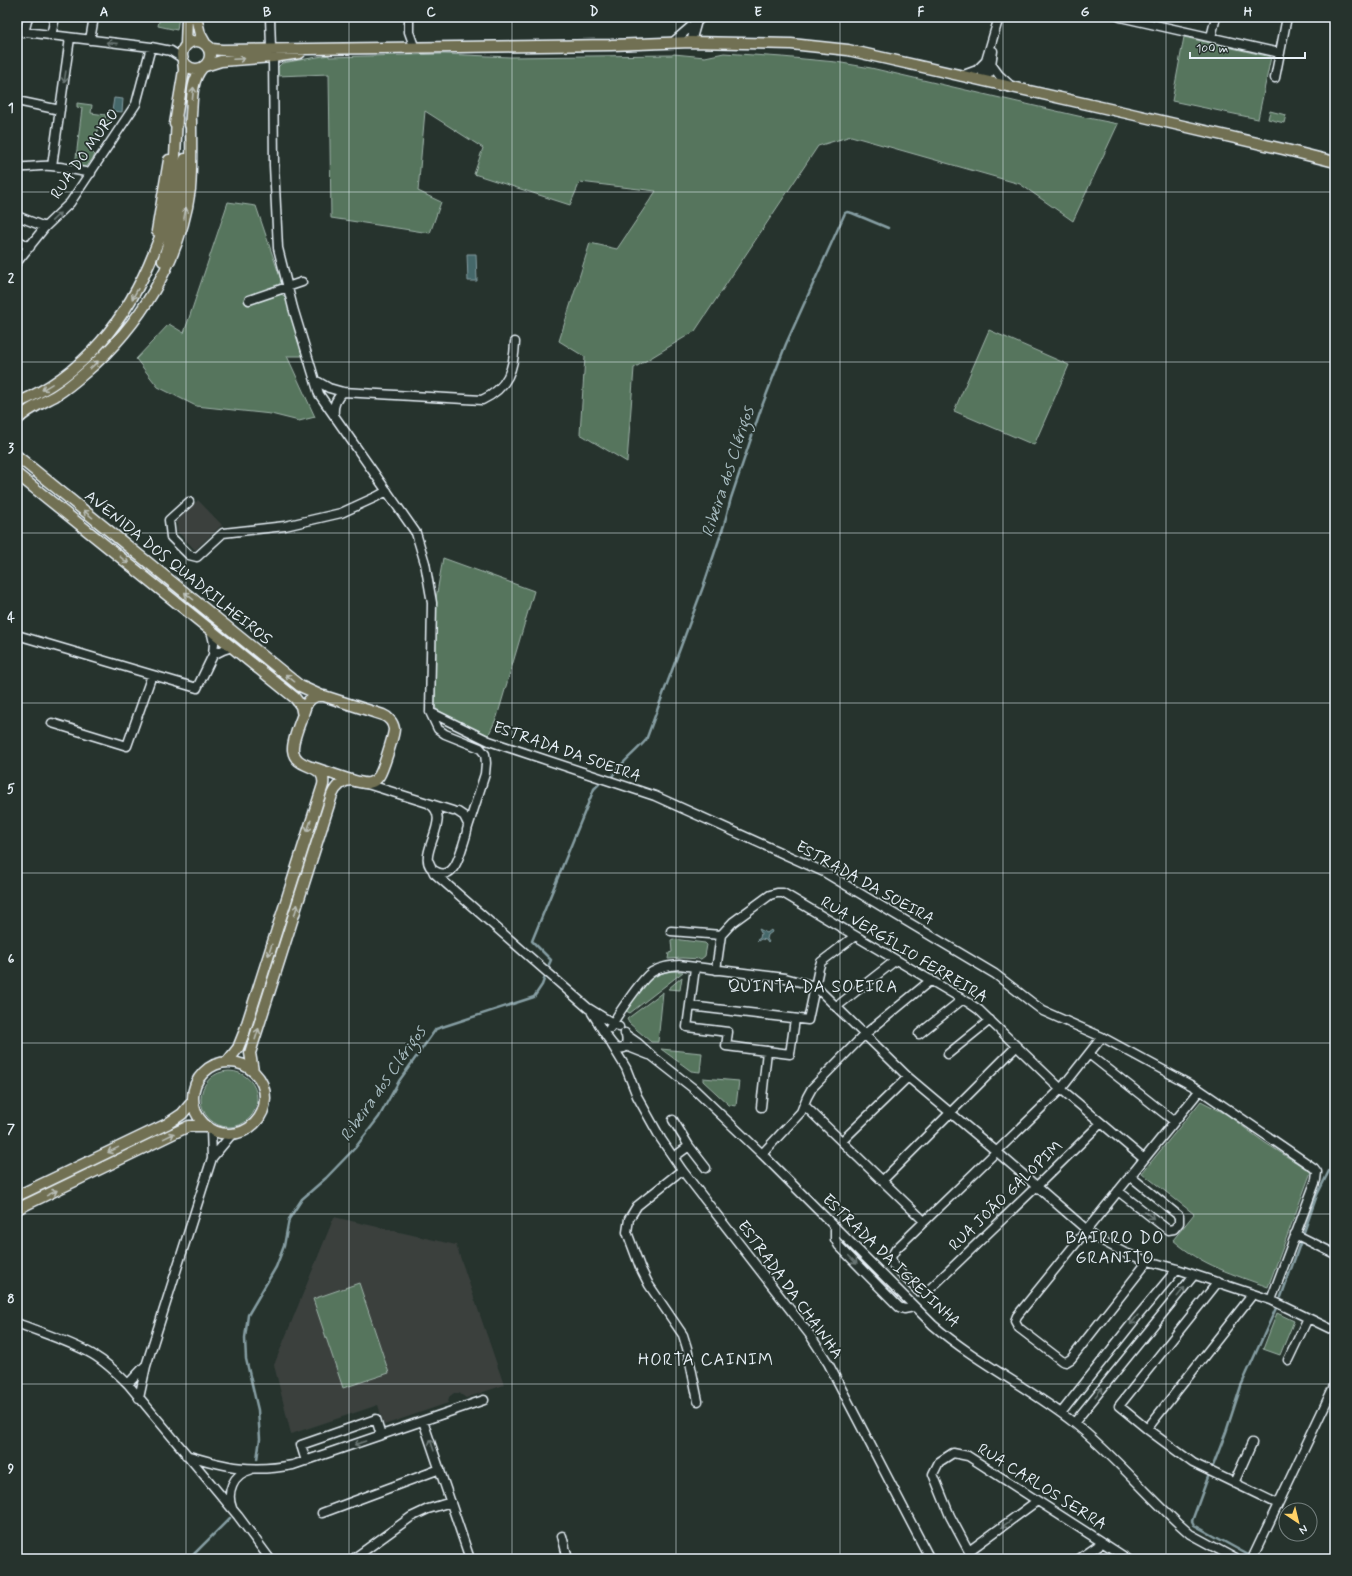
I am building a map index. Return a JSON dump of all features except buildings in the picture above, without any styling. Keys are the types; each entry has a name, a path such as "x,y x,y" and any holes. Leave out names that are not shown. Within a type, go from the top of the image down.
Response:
{"main road":[{"path":"17,420 28,411 56,395 86,372 109,351 127,330 148,299 163,261 175,221 191,120 196,76 210,57 210,53 200,34 196,17"},
{"path":"17,403 53,384 75,367 101,342 115,325 130,302 145,274 167,219 173,186 177,118 184,70 183,60 188,22"},
{"path":"185,46 194,41 198,41 206,44 212,49 272,53"},
{"path":"183,60 193,69 221,61 272,53 334,48 691,42 791,44 848,50 1310,155 1335,162"},
{"path":"1310,155 1335,158"},
{"name":"AVENIDA DOS QUADRILHEIROS","path":"17,456 300,686 324,696"},
{"name":"AVENIDA DOS QUADRILHEIROS","path":"17,474 298,701 302,710 302,718"},
{"path":"227,1062 238,1048 244,1033 322,789 323,777 318,770 308,766 296,758 293,751 294,743 306,706 311,699 324,696 383,715 391,722 394,728 394,733 379,776 372,782 347,780 341,783 332,795 250,1053 253,1071"},
{"path":"308,766 358,781"},
{"path":"227,1062 241,1064 253,1071 262,1082 265,1096 263,1110 256,1122 245,1131 232,1134 218,1133 208,1127 197,1115 193,1101 195,1087 202,1075 213,1066 227,1062"},
{"path":"17,1196 167,1124 182,1114 193,1101"},
{"path":"17,1209 189,1126 208,1127"}],"street":[{"path":"28,17 20,32 151,47 171,51 178,50 185,46"},
{"path":"51,36 55,17"},
{"path":"90,40 94,17"},
{"path":"270,17 275,216 278,248 319,394 416,533 425,563 432,603 430,712 438,729 445,734 480,748 485,754 485,774 451,880 452,886 456,891"},
{"path":"409,17 409,32 414,46"},
{"path":"983,81 990,72 989,63 999,17"},
{"path":"1120,17 1139,19 1280,53"},
{"path":"1211,37 1216,17"},
{"path":"1275,78 1287,17"},
{"path":"691,42 700,19"},
{"path":"672,43 700,19"},
{"path":"402,46 409,32"},
{"path":"52,166 70,38"},
{"name":"RUA DO MURO","path":"17,262 45,227 70,203 136,104 151,47"},
{"path":"171,51 183,60"},
{"path":"961,76 977,70 989,63"},
{"path":"989,63 1013,88"},
{"path":"17,101 60,110"},
{"path":"17,167 26,168 34,165 52,166 91,173"},
{"path":"17,216 45,227"},
{"path":"17,240 30,247"},
{"path":"249,300 302,282"},
{"path":"315,380 329,388 343,392 482,400 494,395 506,382 514,362 515,342"},
{"path":"334,415 334,407 337,398 343,392"},
{"path":"189,502 169,520 171,537 189,555 197,557 223,533 286,526 341,513 387,491"},
{"path":"17,635 197,688 214,655 214,644 211,630"},
{"path":"214,655 232,647"},
{"path":"52,723 127,746 152,675"},
{"name":"ESTRADA DA SOEIRA","path":"430,712 489,741 655,796 824,872 995,974 1043,1012 1102,1038 1200,1090 1314,1168 1317,1172 1316,1180 1271,1300"},
{"path":"382,769 382,783 388,790 456,812 464,813 469,811 474,807 476,802"},
{"path":"358,781 394,792"},
{"path":"429,804 435,808 438,813 437,823 428,853 428,862 434,873 612,1029 625,1034 638,1043 652,1056"},
{"path":"437,823 444,814 456,812 464,816 468,822 467,830"},
{"path":"428,862 434,871 442,874 450,871 457,863"},
{"name":"RUA VERGÍLIO FERREIRA","path":"721,935 733,922 770,895 783,893 963,999 979,1010 1061,1089 1144,1158"},
{"path":"671,931 721,935 716,970"},
{"path":"690,1006 808,1020 821,962 855,936"},
{"path":"836,1007 896,960"},
{"path":"626,1068 612,1046 612,1029 620,1011 650,973 663,967 679,965 785,978 815,986 908,1077 1037,1186 1086,1231 1111,1246 1148,1261 1271,1300 1335,1331"},
{"path":"695,968 687,1027 728,1032 726,1046 790,1054 795,1019"},
{"path":"762,1154 795,1120 801,1112 812,1088 864,1035 931,980"},
{"path":"919,1034 963,999"},
{"path":"588,1008 612,1029"},
{"path":"948,1054 990,1020"},
{"path":"625,1034 627,1040 624,1056 626,1068"},
{"path":"804,1105 924,1222 1061,1089 1102,1038"},
{"path":"612,1046 618,1049 625,1047 652,1056"},
{"path":"882,1181 1016,1046"},
{"path":"761,1107 767,1051"},
{"path":"1089,1054 1174,1122"},
{"name":"ESTRADA DA IGREJINHA","path":"652,1056 694,1089 762,1154 933,1325 957,1344 1074,1423 1108,1453 1180,1526 1190,1534 1236,1559"},
{"name":"ESTRADA DA CHAINHA","path":"626,1068 637,1096 650,1120 682,1170 810,1335 836,1376 859,1424 930,1559"},
{"path":"842,1141 908,1077"},
{"path":"1148,1261 1071,1359 1066,1362 1062,1361 1019,1328 1015,1321 1017,1316 1200,1090"},
{"path":"673,1120 689,1146 706,1168"},
{"name":"RUA JOÃO GALOPIM","path":"924,1222 896,1249 891,1257 893,1264 918,1291 925,1292 931,1288 1101,1123"},
{"path":"208,1127 212,1158"},
{"path":"139,1398 146,1366 212,1158 232,1134"},
{"path":"674,1157 689,1146"},
{"path":"682,1170 637,1206 629,1219 627,1232 640,1267 649,1285 683,1335 688,1348 698,1401"},
{"path":"1118,1190 1168,1230 1174,1228 1180,1223 1179,1216 1130,1176"},
{"path":"1295,1234 1335,1254"},
{"path":"1061,1413 1177,1269"},
{"path":"1074,1423 1194,1275"},
{"path":"1218,1282 1119,1406 1146,1429 1193,1463 1278,1504 1252,1559"},
{"path":"1146,1429 1253,1294"},
{"path":"1288,1360 1308,1318"},
{"path":"17,1323 87,1351 106,1364 128,1384 232,1509 270,1559"},
{"path":"128,1384 146,1366"},
{"path":"1279,1502 1335,1384"},
{"path":"186,1454 222,1465 251,1469 281,1467 306,1461 484,1400"},
{"path":"306,1461 301,1445 376,1419 381,1436"},
{"path":"424,1421 470,1559"},
{"path":"1234,1483 1252,1443"},
{"name":"RUA CARLOS SERRA","path":"969,1551 950,1516 933,1474 939,1462 953,1453 968,1456 1128,1559"},
{"path":"232,1509 230,1498 233,1482 242,1473 251,1469"},
{"path":"322,1512 440,1469"},
{"path":"973,1559 969,1551 1037,1501"},
{"path":"353,1559 411,1517 428,1509 451,1502"},
{"path":"562,1536 568,1559"},
{"path":"1079,1559 1102,1543"}],"shaded area":[{"path":"198,500 222,525 195,550 177,531 177,521"},
{"path":"334,1217 456,1245 504,1385 466,1398 459,1393 454,1393 449,1397 448,1403 384,1425 378,1405 291,1434 274,1365"}],"green space":[{"path":"160,17 179,17 177,30 158,26"},
{"path":"1184,37 1271,57 1258,119 1172,101"},
{"path":"724,53 836,62 871,68 1118,124 1073,221 1020,184 851,136 818,146 695,331 634,368 627,462 580,434 585,357 559,341 590,243 617,249 656,191 580,182 570,205 474,174 483,148 425,111 418,191 441,202 430,233 331,218 329,74 277,76 277,68 282,63 329,55 329,57 444,54 510,57 674,54 705,57"},
{"path":"77,103 92,105 91,113 106,115 105,120 111,120 111,124 98,124 97,141 90,150 95,155 86,168 75,166 82,108 77,107"},
{"path":"1270,111 1286,115 1284,123 1268,119"},
{"path":"228,202 256,206 281,280 279,286 281,294 286,297 305,356 287,356 315,417 299,421 271,414 196,406 158,387 136,359 169,324 184,333"},
{"path":"989,330 1069,365 1034,445 954,411"},
{"path":"443,558 534,591 497,717 488,736 437,711 435,706 435,604"},
{"path":"671,940 705,943 707,945 705,956 701,959 668,959 669,953 672,952"},
{"path":"670,971 683,972 630,1013 626,1011 649,981 662,973"},
{"path":"682,977 680,990 668,989"},
{"path":"663,992 658,1042 651,1042 629,1023 627,1019"},
{"path":"661,1049 702,1053 700,1072 691,1071"},
{"path":"224,1071 234,1071 249,1079 255,1088 257,1099 255,1110 249,1119 234,1127 224,1127 213,1122 206,1115 201,1104 201,1094 206,1083 213,1076"},
{"path":"703,1078 739,1081 736,1106 729,1105 703,1081"},
{"path":"1201,1101 1226,1114 1264,1142 1311,1172 1268,1287 1207,1263 1184,1249 1173,1240 1194,1214 1142,1173"},
{"path":"359,1283 389,1373 343,1388 313,1299"},
{"path":"1277,1313 1294,1321 1280,1355 1263,1349"}],"water":[{"path":"114,98 123,99 122,112 112,111"},
{"path":"467,254 476,254 477,281 468,281"},
{"path":"759,929 767,933 771,930 772,932 768,935 767,939 769,942 768,943 766,940 757,940 760,938 761,933"}],"waterway":[{"name":"Ribeira dos Clérigos","path":"612,777 618,768 646,740 703,587 762,406 786,344 845,213 852,213 888,228"},
{"name":"Ribeira dos Clérigos","path":"547,969 551,960 532,941 594,789 599,784"},
{"name":"Ribeira dos Clérigos","path":"257,1459 260,1439 258,1410 246,1359 245,1338 248,1315 276,1267 284,1246 289,1219 302,1199 326,1178 355,1148 379,1117 399,1081 436,1029 534,997 542,985 546,974"},
{"path":"1304,1232 1317,1195 1329,1171"},
{"path":"1281,1297 1301,1241"},
{"path":"1213,1466 1241,1386 1276,1308"},
{"path":"1208,1477 1192,1521 1194,1525 1252,1557"},
{"name":"Ribeira dos Clérigos","path":"189,1559 230,1518"}],"district":[{"name":"QUINTA DA SOEIRA","path":"813,987"},
{"name":"BAIRRO DO GRANITO","path":"1115,1248"},
{"name":"HORTA CAINIM","path":"706,1360"}]}
